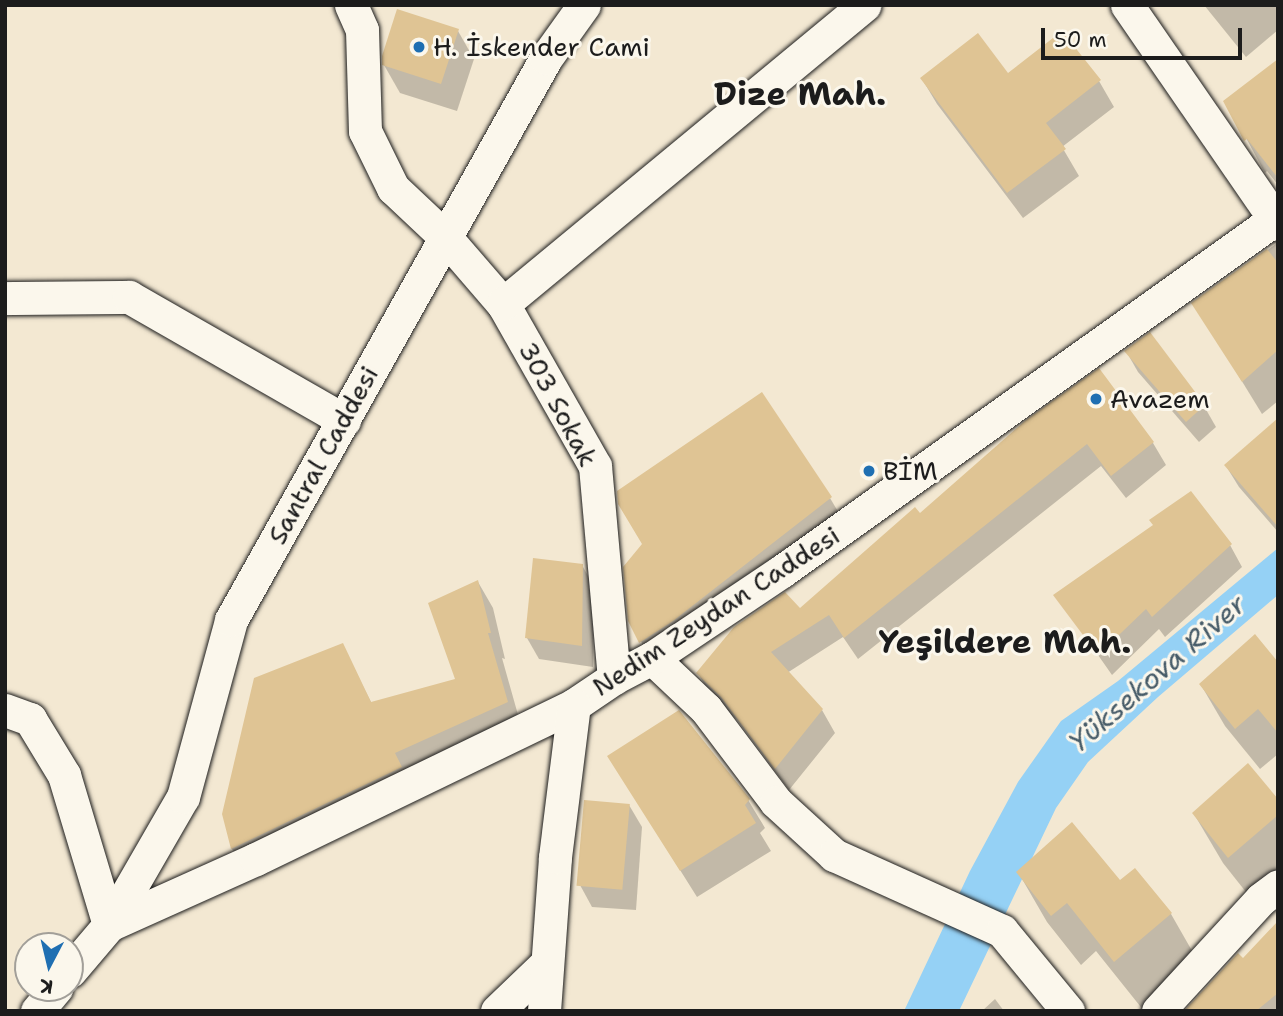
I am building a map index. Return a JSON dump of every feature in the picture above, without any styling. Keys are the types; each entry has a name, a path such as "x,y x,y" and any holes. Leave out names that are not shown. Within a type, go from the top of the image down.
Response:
{"street":[{"name":"303 Sokak","path":"351,5 362,30 365,131 393,188 446,238 503,304 595,466 614,678"},
{"name":"Santral Caddesi","path":"84,954 108,925 183,797 231,620 546,58 584,5"},
{"path":"503,304 864,5"},
{"path":"1127,5 1277,220"},
{"name":"Nedim Zeydan Caddesi","path":"108,925 256,859 574,705 614,678 652,658 793,563 1277,220"},
{"path":"5,298 130,297 344,419"},
{"path":"652,658 706,709 776,802 834,855 1002,931 1068,1011"},
{"path":"544,1011 555,857 574,705"},
{"path":"5,710 30,719 64,775 108,925"},
{"path":"1158,1011 1261,899 1278,886"},
{"path":"497,1011 547,963"}],"water":[{"name":"Yüksekova River","path":"1278,548 1278,595 1158,697 1088,762 1056,808 959,1011 904,1011 970,871 1018,782 1061,721 1118,681"}],"building":[{"name":"H. İskender Cami","path":"397,9 459,29 441,84 382,65 382,56"},
{"path":"1062,31 1101,80 1046,123 1066,149 1007,193 920,78 978,33 1008,73"},
{"path":"1278,59 1278,178 1247,139 1244,141 1223,101"},
{"path":"1267,249 1278,263 1278,350 1242,382 1191,303"},
{"path":"1150,332 1205,405 1186,422 1124,351"},
{"path":"1099,368 1154,442 1111,476 1087,444 844,638 829,615 771,652 823,709 775,769 721,697 696,673 734,627 785,592 800,608 915,507 920,513 1026,420"},
{"path":"762,392 832,497 673,621 639,643 628,621 623,567 642,544 618,504 617,491"},
{"path":"1278,418 1278,527 1224,465"},
{"path":"1191,491 1232,544 1152,617 1146,609 1098,655 1053,595 1153,525 1149,520"},
{"path":"533,558 583,564 582,646 525,638"},
{"path":"478,580 491,633 488,633 508,702 395,753 402,767 231,849 222,814 254,678 343,643 371,702 455,679 428,603"},
{"path":"1255,634 1278,662 1278,733 1258,709 1235,729 1199,684"},
{"path":"679,710 750,799 745,805 756,823 680,871 607,756"},
{"path":"1248,763 1278,799 1278,815 1228,858 1192,813"},
{"path":"584,800 630,804 622,890 577,886"},
{"path":"1072,822 1120,880 1135,868 1172,913 1114,962 1067,903 1051,916 1016,872"},
{"path":"1278,921 1278,993 1256,1011 1184,1011 1238,953 1243,958"}],"place":[{"name":"H. İskender Cami","path":"419,47"},
{"name":"Avazem","path":"1096,399"},
{"name":"BİM","path":"869,471"}],"district":[{"name":"Dize Mah.","path":"800,94"},
{"name":"Yeşildere Mah.","path":"1005,642"}]}
